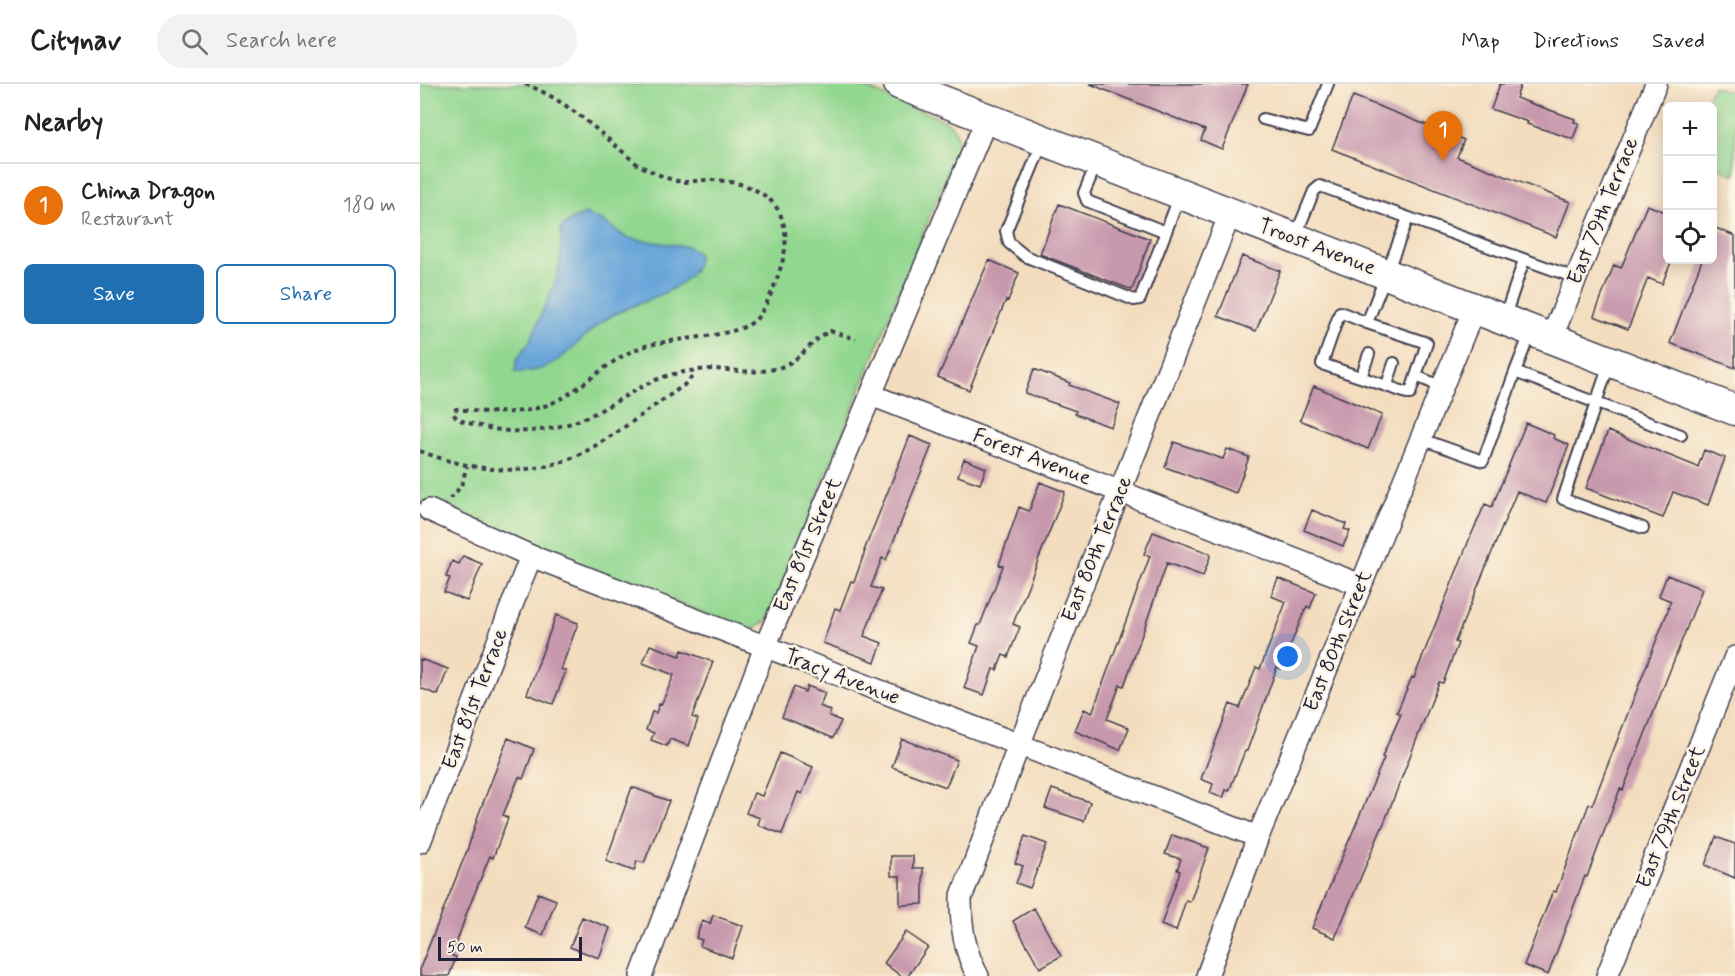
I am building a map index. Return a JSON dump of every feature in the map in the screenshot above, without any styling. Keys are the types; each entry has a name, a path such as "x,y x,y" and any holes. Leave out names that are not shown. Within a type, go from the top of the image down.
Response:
{"main road":[{"name":"Troost Avenue","path":"899,84 1735,410"}],"street":[{"name":"East 79th Terrace","path":"1529,330 1576,278 1656,84"},
{"name":"East 81st Street","path":"641,976 765,647 987,118"},
{"name":"East 80th Terrace","path":"978,976 966,950 961,924 961,898 1019,745 1230,214"},
{"name":"East 80th Street","path":"1207,976 1258,837 1474,309"},
{"name":"Forest Avenue","path":"871,394 1360,585"},
{"name":"Tracy Avenue","path":"438,506 531,556 1258,837"},
{"name":"East 81st Terrace","path":"420,842 531,556"},
{"name":"East 79th Street","path":"1607,976 1735,657"}],"lane":[{"path":"1263,119 1309,130 1328,84"},
{"path":"1043,140 1006,231 1009,243 1025,256 1134,300 1140,299 1180,194"},
{"path":"1097,161 1084,194 1087,201 1166,232"},
{"path":"1294,239 1314,191 1320,186 1576,278"},
{"path":"1367,323 1408,218"},
{"path":"1420,439 1483,461 1529,330 1524,260"},
{"path":"1340,312 1367,323 1402,339 1427,343 1410,394 1322,364 1340,312"},
{"path":"1361,377 1369,354"},
{"path":"1611,362 1563,499 1643,528"},
{"path":"1387,386 1394,363"},
{"path":"1515,372 1682,435"},
{"path":"1416,376 1442,387"}],"path":[{"path":"525,84 566,105 637,164 650,171 684,182 738,183 764,195 781,215 785,243 784,256 765,305 758,318 750,325 703,337 672,340 639,348 609,364 572,393 532,410 506,413 456,410 453,413 454,416 469,423 507,431 526,432 554,428 586,418 660,378 712,369 757,371 775,369 794,361 830,331 856,339"},
{"path":"420,451 467,466 494,470 539,468 564,461 587,451 683,386 689,381 693,372"},
{"path":"438,506 453,497 461,486 467,466"}],"green space":[{"path":"420,84 856,84 946,121 954,129 958,140 957,148 768,620 750,631 533,547 445,504 420,510"},
{"path":"1713,86 1735,94 1735,175 1717,167 1717,102 1706,102"}],"water":[{"path":"586,214 602,221 627,238 689,247 699,255 696,266 679,285 618,313 596,326 556,361 531,371 515,372 517,359 530,341 557,278 561,257 561,228 573,219"}],"building":[{"path":"1090,84 1248,84 1222,149 1201,140 1205,130"},
{"path":"1500,84 1521,84 1516,98 1575,119 1574,122 1579,123 1573,139 1491,109"},
{"path":"1353,96 1464,140 1457,157 1570,202 1556,237 1332,149"},
{"path":"1059,204 1150,239 1132,290 1040,254"},
{"path":"1647,205 1663,211 1663,264 1670,264 1662,284 1648,278 1628,329 1594,316 1614,265 1621,268"},
{"path":"1717,229 1735,236 1735,368 1670,343 1700,264 1717,264"},
{"path":"1242,256 1280,271 1256,331 1218,316"},
{"path":"989,260 1019,273 969,390 938,377"},
{"path":"1034,369 1120,404 1111,427 1075,414 1076,411 1025,393"},
{"path":"1314,386 1382,415 1368,449 1300,420"},
{"path":"1526,423 1554,435 1553,438 1569,445 1546,503 1517,491 1455,642 1458,643 1443,683 1439,682 1386,818 1335,938 1312,928 1384,758 1382,757 1401,714 1397,712 1412,677 1414,678 1469,540 1485,504 1492,507"},
{"path":"1608,431 1698,467 1704,450 1725,458 1708,505 1673,492 1663,518 1586,488"},
{"path":"910,436 932,445 886,560 882,558 871,587 882,590 864,636 882,643 875,662 823,643 835,608 840,610 851,581 854,582"},
{"path":"1174,442 1223,459 1227,449 1249,457 1236,493 1165,467"},
{"path":"964,459 986,468 980,484 958,476"},
{"path":"1040,482 1065,492 1013,624 1020,627 1008,657 1003,655 997,670 993,669 984,695 964,688 979,646 971,643 1003,566 999,565 1019,507 1029,511"},
{"path":"1312,510 1346,524 1344,529 1350,531 1343,546 1304,530"},
{"path":"1153,532 1211,554 1203,576 1167,563 1124,686 1120,685 1107,719 1129,728 1120,750 1075,731 1084,709 1092,713 1150,556 1144,554"},
{"path":"463,556 482,564 467,601 444,592 450,578 446,577 452,561 459,564"},
{"path":"1667,575 1702,589 1623,790 1620,789 1587,877 1585,876 1548,975 1524,965 1553,891 1556,892 1589,804 1592,805 1669,608 1671,601 1659,596"},
{"path":"1278,578 1316,593 1310,608 1307,606 1301,619 1281,669 1277,667 1247,751 1245,751 1229,791 1226,790 1223,798 1210,793 1213,784 1201,779 1230,704 1240,708 1256,667 1260,669 1286,602 1271,596"},
{"path":"556,615 578,623 561,669 566,671 553,704 527,694"},
{"path":"650,645 680,656 682,650 713,662 692,717 698,719 689,746 670,739 667,746 651,740 654,733 646,730 652,712 656,713 659,704 661,705 674,675 643,663"},
{"path":"420,659 448,669 438,695 420,688"},
{"path":"807,686 825,693 820,706 831,711 829,716 841,721 833,738 782,717 794,687 805,692"},
{"path":"508,738 534,749 523,779 519,777 503,815 508,818 493,858 490,856 467,912 452,956 456,957 449,976 420,976 420,968 468,848"},
{"path":"902,739 957,760 946,787 892,767"},
{"path":"780,753 813,767 802,794 798,792 782,834 758,825 760,818 746,813 754,793 762,796"},
{"path":"632,787 669,801 644,863 637,861 634,871 606,861"},
{"path":"1052,789 1090,802 1084,821 1045,808"},
{"path":"1172,835 1209,848 1190,902 1186,900 1176,931 1161,925 1180,871 1177,870 1181,859 1165,854"},
{"path":"1025,836 1047,844 1030,888 1016,883 1023,866 1015,863"},
{"path":"1716,837 1735,844 1735,878 1705,865"},
{"path":"891,856 913,856 913,868 923,868 923,904 900,905 900,876 891,876"},
{"path":"538,893 556,900 543,935 525,928"},
{"path":"1034,908 1061,956 1040,968 1013,921"},
{"path":"713,915 743,926 732,958 700,946 702,940 696,938 702,921 710,924"},
{"path":"582,917 610,928 599,958 570,947"},
{"path":"906,932 928,947 908,976 901,976 884,963"}],"place":[{"name":"China Dragon","path":"1443,161"}]}
